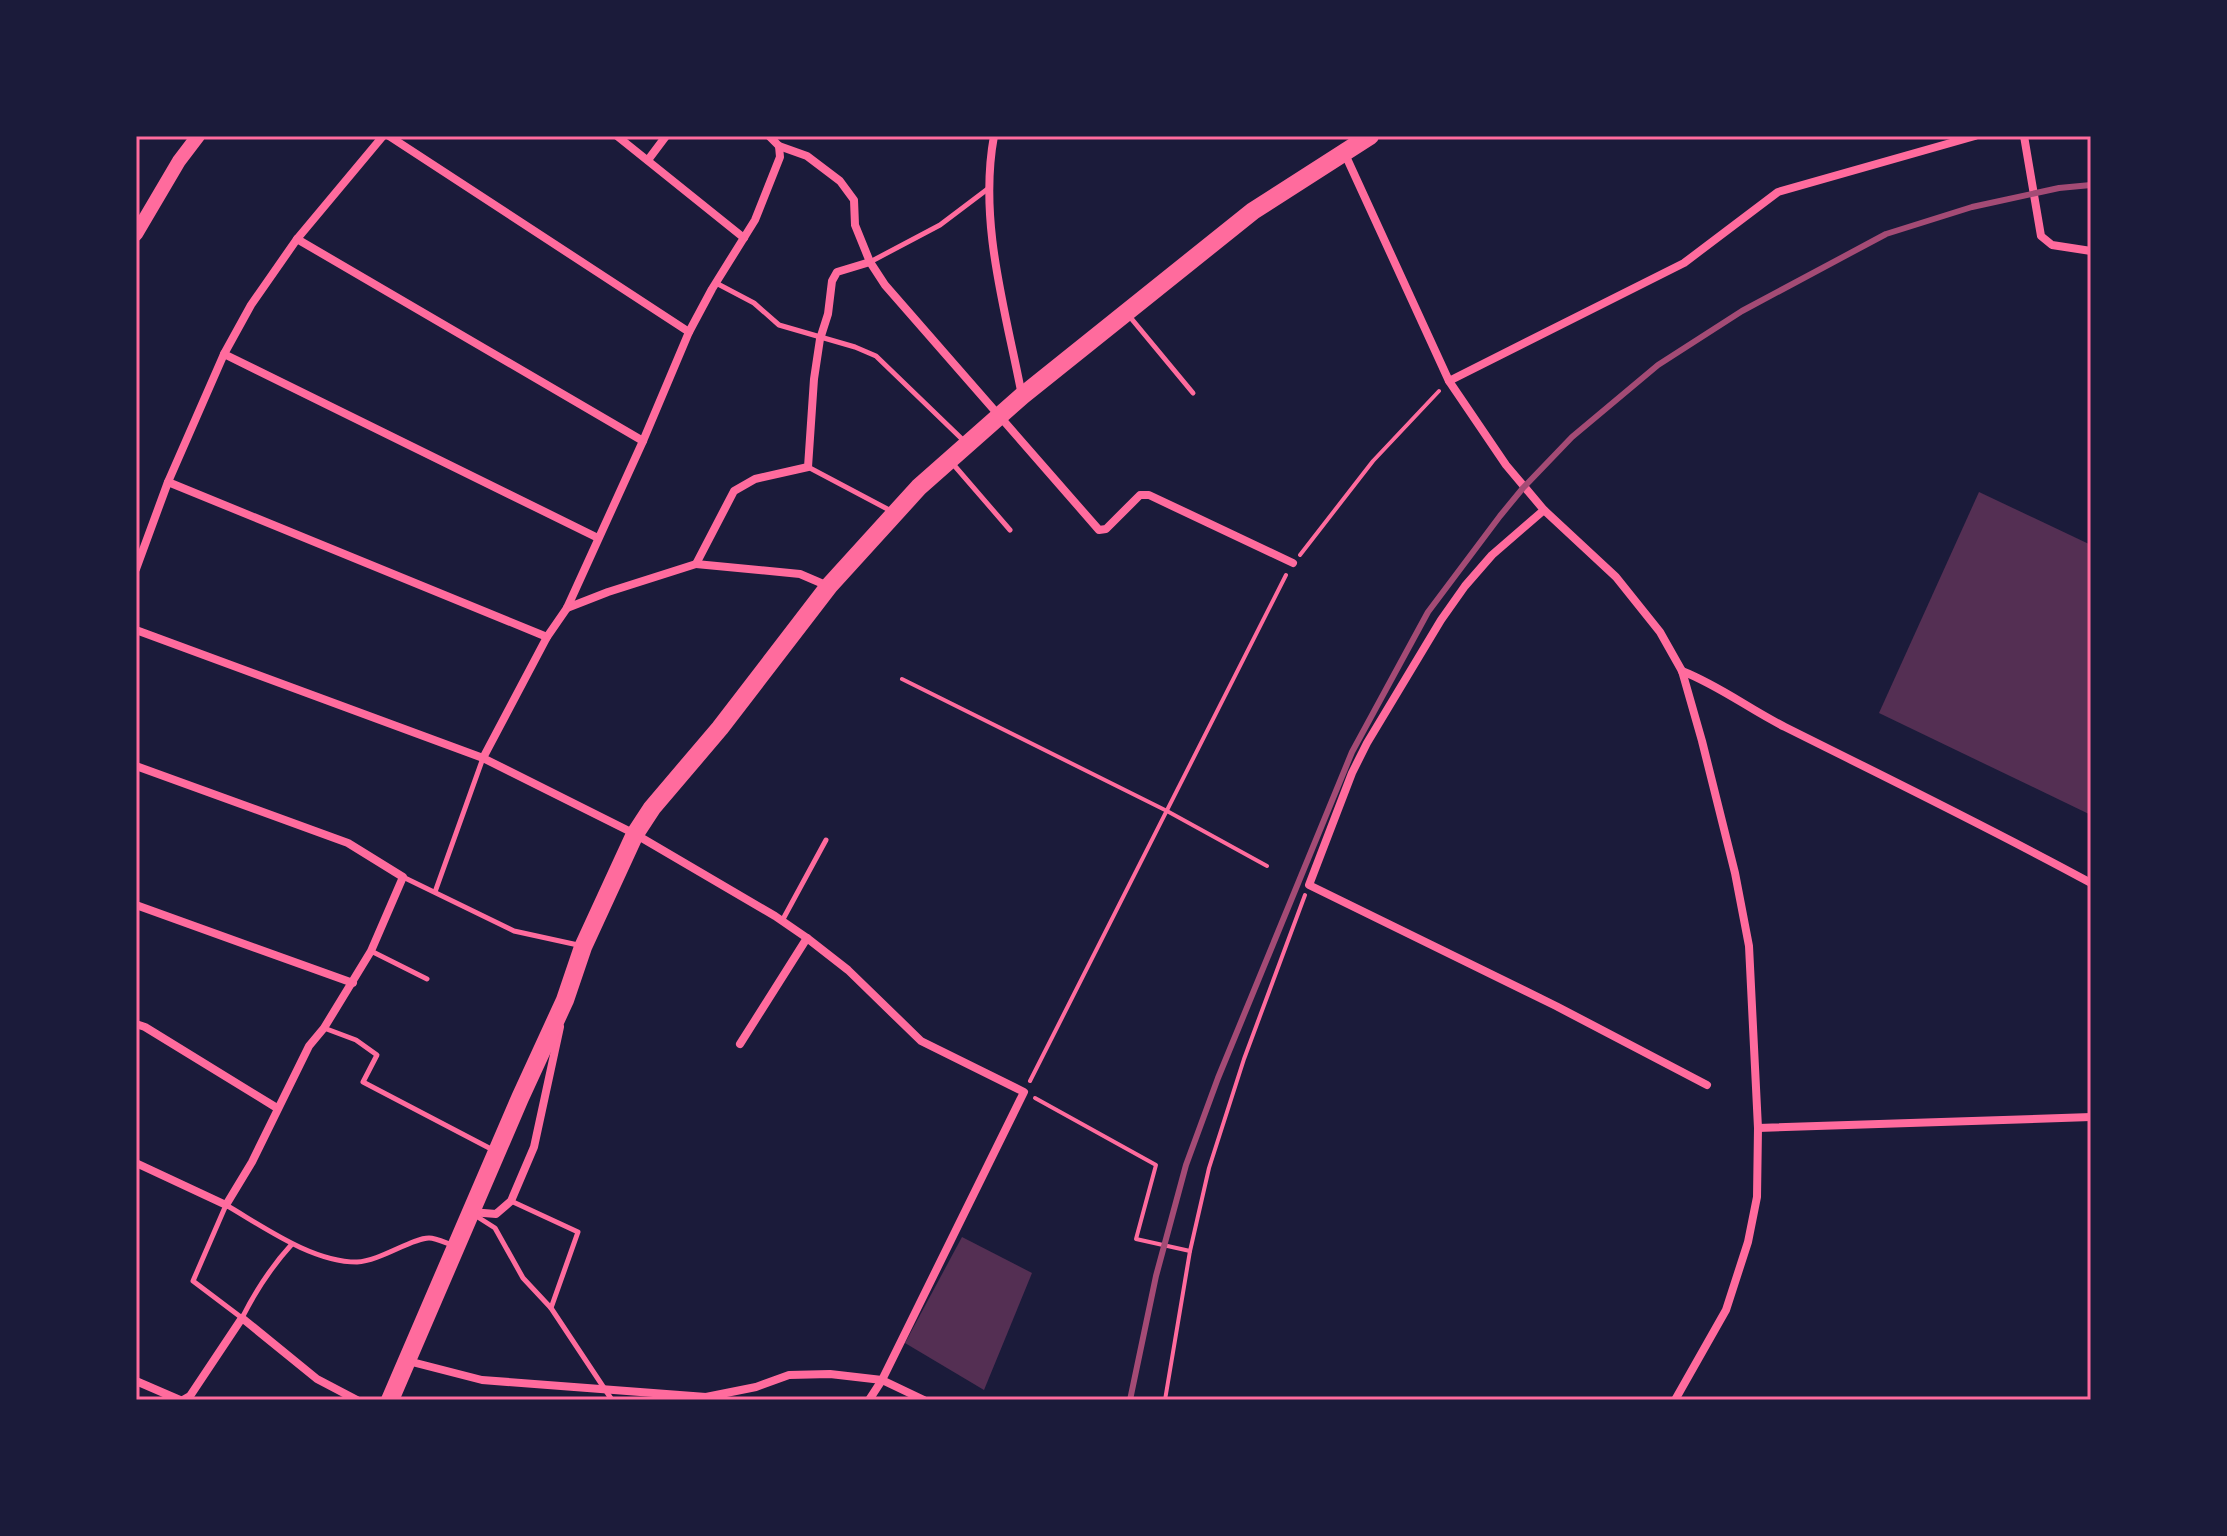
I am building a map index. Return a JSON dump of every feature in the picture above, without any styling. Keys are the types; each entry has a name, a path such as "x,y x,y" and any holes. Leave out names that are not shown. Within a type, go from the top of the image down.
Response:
{"highway":[{"path":"390,1400 565,1000 583,947 635,834 652,808 720,728 829,586 894,512 949,459 997,416 1253,211 1370,136"}],"street":[{"path":"136,234 179,161 198,136"},
{"path":"136,569 168,482 224,354 251,305 297,239 386,136 689,332"},
{"path":"617,136 744,238"},
{"path":"648,160 666,136"},
{"path":"769,136 779,146 807,156 840,181 854,200 855,225 870,262 885,285 1099,530 1106,529 1140,495 1149,495 1293,563"},
{"path":"994,136 989,163 994,251 1022,396"},
{"path":"1449,381 1684,263 1778,192 1975,136"},
{"path":"2024,136 2041,236 2052,245 2091,251"},
{"path":"483,758 547,637 567,608 689,332 770,189 780,157 779,146"},
{"path":"1344,151 1449,381 1506,465 1544,510 1616,577 1660,632 1682,671 1735,873 1749,946 1758,1128 1757,1197 1748,1242 1726,1310 1675,1400"},
{"path":"297,239 643,441"},
{"path":"696,564 734,491 755,479 808,467 813,392 832,281 837,272 870,262"},
{"path":"224,354 598,538"},
{"path":"168,482 547,637"},
{"path":"1544,510 1492,555 1465,586 1434,632 1352,773 1309,885 1556,1006 1707,1085"},
{"path":"567,608 696,564 800,574 829,586"},
{"path":"136,630 483,758 635,834 807,938 848,970 921,1041 1024,1092 882,1380 869,1400"},
{"path":"1682,671 1713,683 1779,724 1938,801 2091,883"},
{"path":"136,766 348,843 403,877 371,951 324,1028 309,1046 252,1162 226,1205 136,1163"},
{"path":"136,905 353,983"},
{"path":"740,1044 807,938"},
{"path":"470,1212 496,1214 511,1201 534,1147 565,1000"},
{"path":"136,1024 277,1108"},
{"path":"1758,1128 2091,1117"},
{"path":"136,1381 182,1400 190,1396 242,1318 317,1379 357,1400"},
{"path":"407,1360 482,1380 706,1397 756,1387 789,1375 830,1374 882,1380 924,1400"}],"lane":[{"path":"870,262 940,225 989,188"},
{"path":"716,283 754,303 779,325 876,356 967,443"},
{"path":"1127,313 1193,393"},
{"path":"949,459 1010,530"},
{"path":"808,467 894,512"},
{"path":"435,892 483,758"},
{"path":"782,921 826,840"},
{"path":"403,877 514,931 583,947"},
{"path":"371,951 427,979"},
{"path":"324,1028 356,1040 377,1055 363,1082 498,1153"},
{"path":"511,1201 578,1232 551,1308"},
{"path":"292,1244 256,1289 242,1318 193,1281 226,1205 292,1244 316,1254 358,1262 428,1238 457,1247"},
{"path":"470,1212 495,1228 523,1278 551,1308 612,1400"},
{"path":"603,1400 605,1388"}],"path":[{"path":"1190,1251 1136,1239 1156,1165 1024,1092 1293,563 1373,461 1449,381"},
{"path":"902,679 1167,811 1267,866"},
{"path":"1165,1400 1190,1251 1209,1168 1244,1059 1309,885"}],"building":[{"path":"1979,492 2091,545 2091,815 1879,713"},
{"path":"962,1237 1032,1273 984,1390 905,1343"}],"railway":[{"path":"1130,1400 1156,1276 1186,1165 1218,1078 1352,752 1428,612 1500,516 1572,437 1658,365 1742,311 1886,234 1972,207 2059,188 2091,185"}]}
